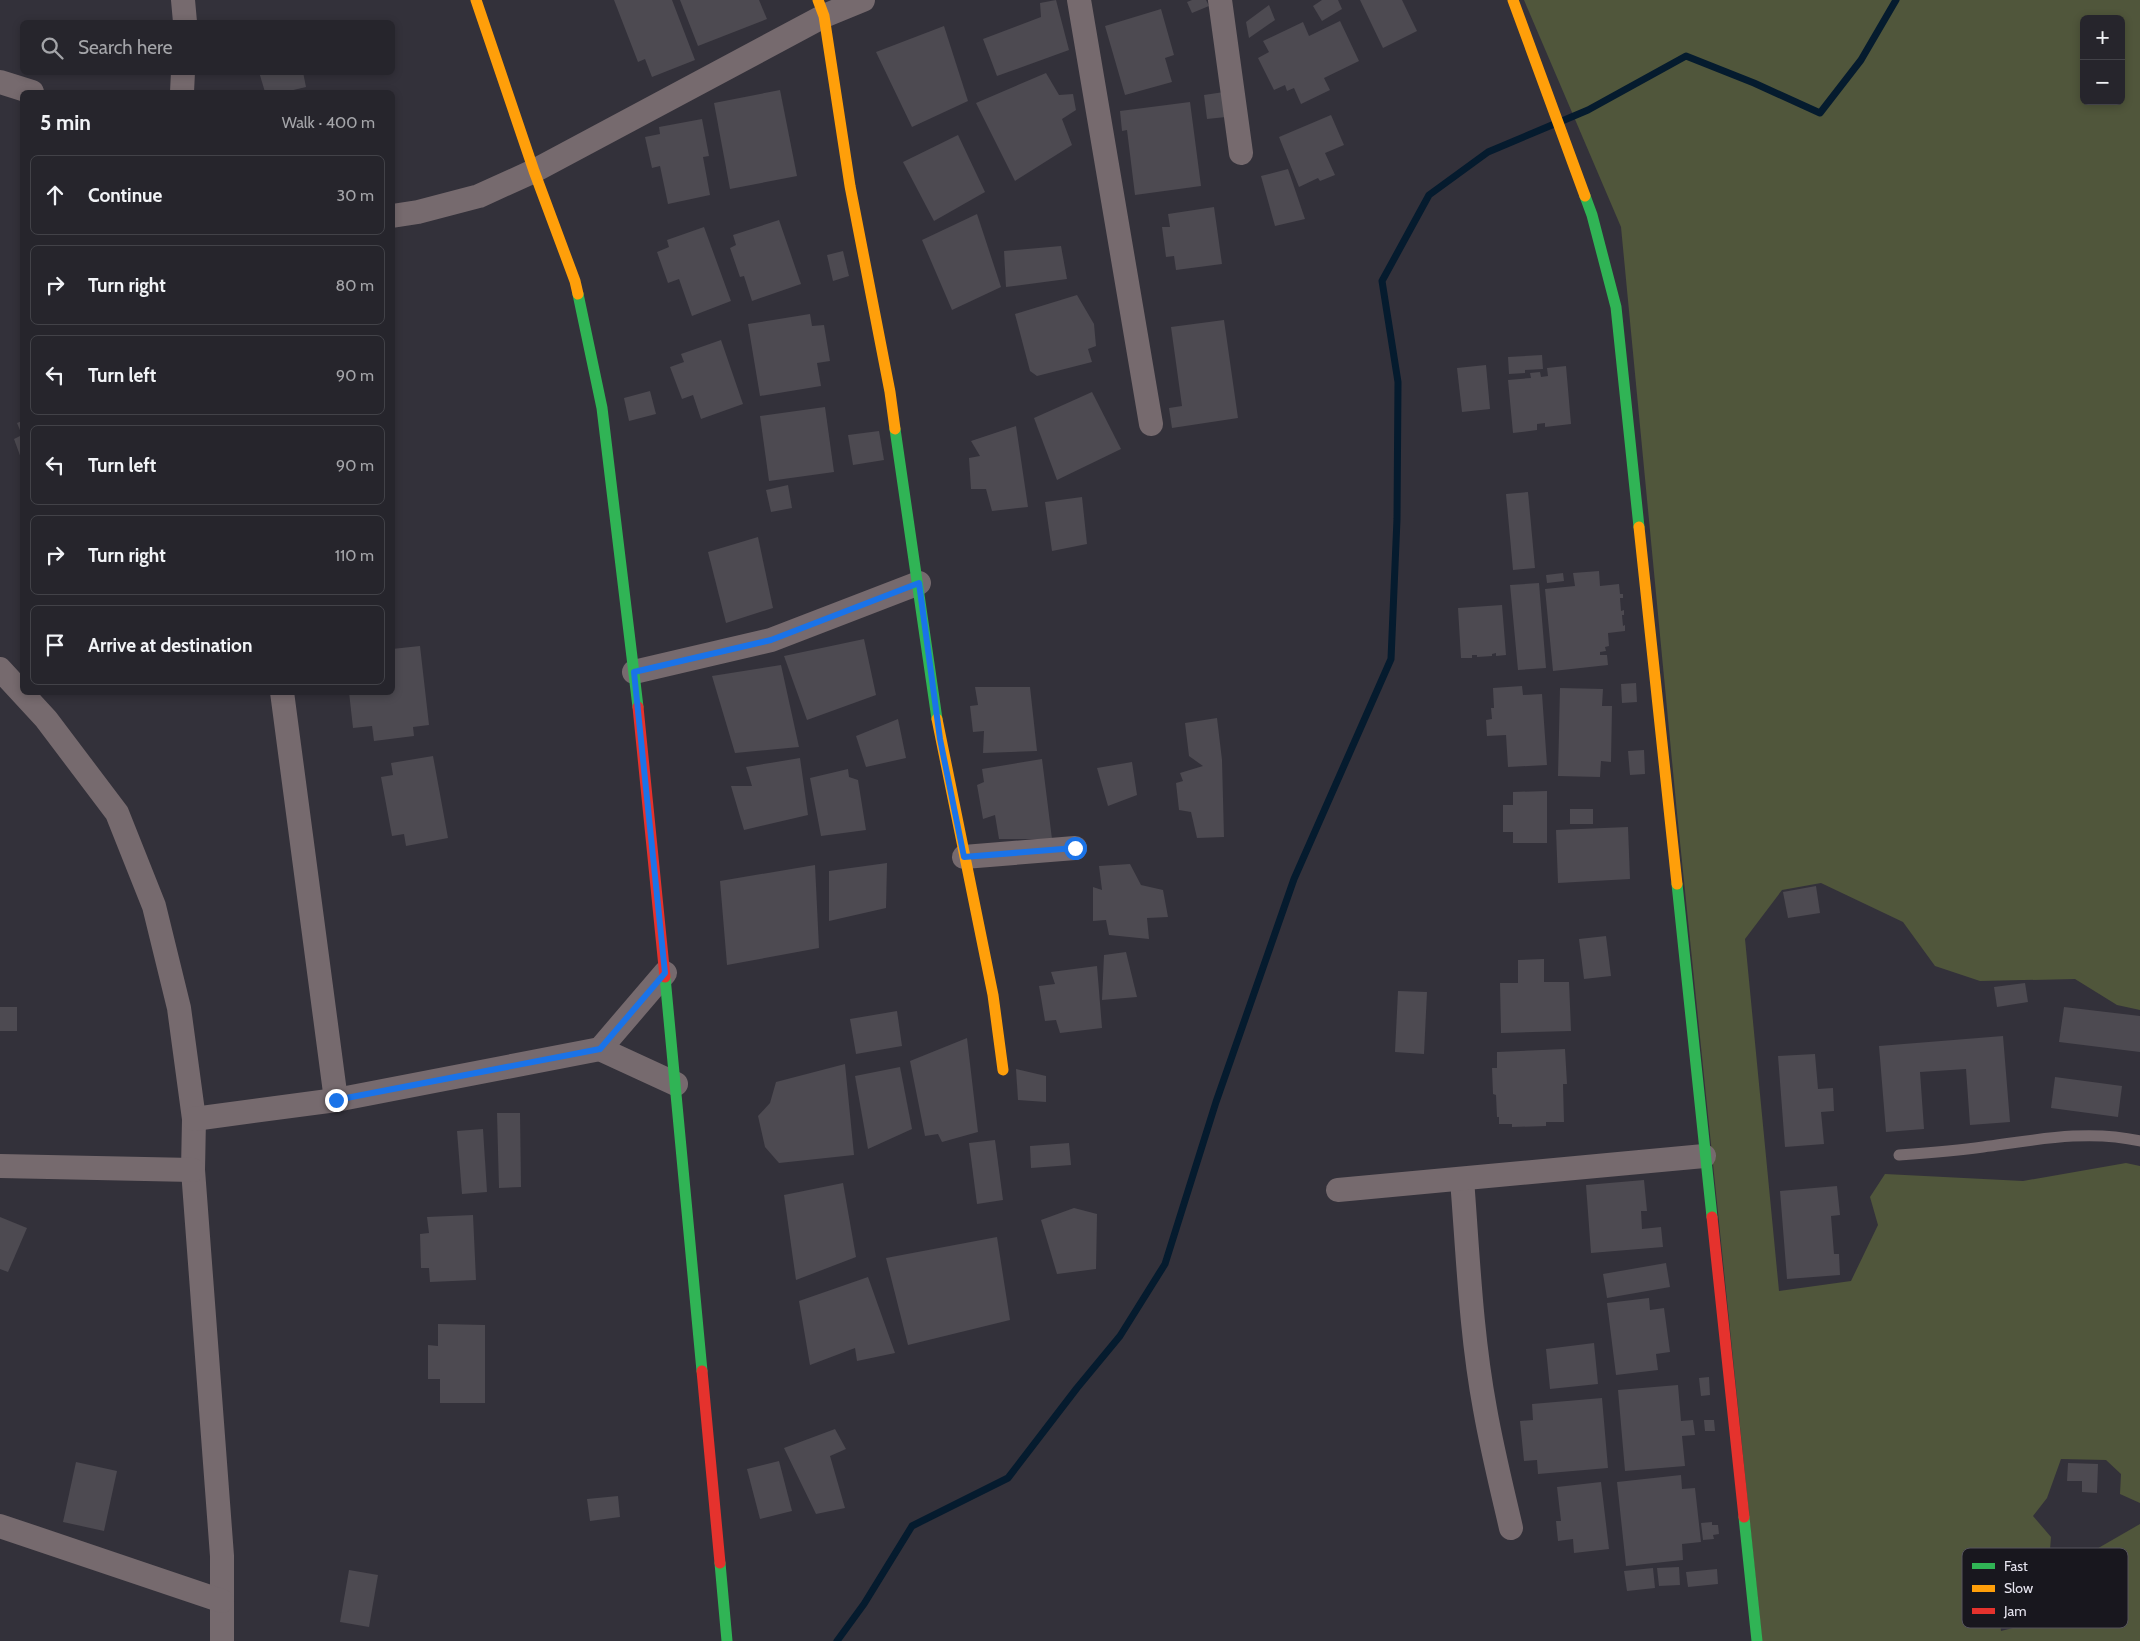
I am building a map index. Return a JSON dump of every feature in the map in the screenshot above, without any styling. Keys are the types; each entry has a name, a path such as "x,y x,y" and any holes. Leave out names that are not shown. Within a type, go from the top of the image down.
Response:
{"street":[{"path":"183,0 185,20"},
{"path":"476,0 534,172 575,281 602,408 634,672 665,973 727,1641"},
{"path":"395,216 418,212 479,196 534,172 821,8 862,0"},
{"path":"1079,0 1151,424"},
{"path":"1220,0 1241,153"},
{"path":"1513,0 1592,215 1616,307 1756,1641"},
{"path":"821,8 850,186 890,392 940,739 993,994 1003,1070"},
{"path":"182,90 183,75"},
{"path":"0,82 26,90"},
{"path":"634,672 771,640 919,583"},
{"path":"0,669 20,691"},
{"path":"24,695 46,719 117,812 154,906 179,1008 194,1119 193,1170 222,1556 222,1641"},
{"path":"282,695 336,1100"},
{"path":"964,857 1075,848"},
{"path":"600,1049 665,973"},
{"path":"194,1119 336,1100 600,1049 676,1084"},
{"path":"1338,1190 1704,1156"},
{"path":"0,1166 193,1170"},
{"path":"1462,1179 1474,1334 1480,1378 1485,1410 1511,1528"},
{"path":"0,1526 222,1601"}],"lane":[{"path":"1899,1155 1936,1153 2078,1135 2140,1141"}],"green space":[{"path":"1524,0 2140,0 2140,1010 2117,1005 2075,979 1980,981 1935,966 1903,922 1821,883 1782,890 1745,939 1779,1291 1851,1281 1878,1225 1870,1197 1885,1174 2023,1181 2126,1163 2140,1166 2140,1503 2120,1494 2121,1474 2106,1460 2061,1459 2047,1498 2033,1516 2051,1537 2050,1548 1962,1548 1962,1628 2001,1628 2001,1631 2013,1628 2128,1628 2128,1548 2098,1548 2140,1524 2140,1641 1762,1641 1677,813 1621,227"}],"building":[{"path":"614,0 672,0 695,60 652,77 645,59 638,62"},
{"path":"680,0 759,0 767,19 698,46"},
{"path":"1056,0 1069,50 997,76 983,39 1041,17 1040,3"},
{"path":"1206,0 1209,6 1192,13 1187,2"},
{"path":"1322,0 1338,0 1342,9 1322,21 1313,6"},
{"path":"1360,0 1402,0 1417,31 1383,48"},
{"path":"1269,5 1275,20 1249,38 1246,22"},
{"path":"1161,9 1174,55 1165,58 1172,82 1125,95 1105,26"},
{"path":"1340,21 1359,61 1324,78 1330,90 1301,104 1294,88 1287,91 1285,85 1274,90 1258,58 1269,52 1263,41 1303,22 1309,36"},
{"path":"944,26 968,101 912,127 876,52"},
{"path":"1046,73 1059,95 1073,94 1076,110 1062,119 1072,145 1015,181 976,103"},
{"path":"260,75 304,75 306,87 293,90 264,90"},
{"path":"780,90 797,176 730,189 714,103"},
{"path":"1224,92 1226,117 1207,119 1204,95"},
{"path":"1190,102 1201,186 1135,195 1127,130 1122,131 1120,111"},
{"path":"1331,115 1344,145 1325,153 1335,175 1320,181 1318,178 1299,187 1279,137"},
{"path":"702,119 709,156 703,157 710,195 668,204 660,166 652,168 645,137 660,134 659,127"},
{"path":"958,135 985,192 934,221 903,162"},
{"path":"1288,169 1305,219 1275,226 1261,176"},
{"path":"1214,207 1222,264 1176,270 1174,256 1166,257 1162,227 1170,227 1168,214"},
{"path":"977,214 1001,287 952,310 922,240"},
{"path":"779,220 801,284 752,301 744,276 740,277 730,248 736,245 733,235"},
{"path":"704,227 731,301 692,316 679,279 668,283 657,252 669,247 667,240"},
{"path":"1061,246 1067,279 1006,287 1004,251"},
{"path":"843,251 849,276 833,281 827,255"},
{"path":"1077,295 1094,324 1096,346 1088,349 1092,362 1037,376 1030,371 1015,314"},
{"path":"810,314 812,326 824,325 830,361 817,363 821,386 760,396 748,324"},
{"path":"1224,320 1238,418 1172,428 1169,408 1182,406 1171,327"},
{"path":"721,340 743,404 701,419 693,395 682,399 670,367 684,362 681,354"},
{"path":"1542,355 1543,369 1525,370 1525,373 1509,374 1508,357"},
{"path":"1486,365 1490,409 1462,412 1457,368"},
{"path":"1566,366 1571,424 1545,427 1545,423 1537,424 1537,430 1513,433 1508,380 1531,378 1530,373 1540,372 1541,377 1548,376 1547,368"},
{"path":"650,391 656,414 629,421 624,398"},
{"path":"1092,392 1121,449 1057,480 1034,418"},
{"path":"825,407 834,472 769,481 760,416"},
{"path":"1016,426 1028,507 992,511 986,489 971,489 969,458 980,456 971,441"},
{"path":"879,431 884,460 853,465 848,435"},
{"path":"20,436 20,456 14,439"},
{"path":"788,485 792,508 771,512 766,490"},
{"path":"1528,492 1535,568 1513,570 1506,494"},
{"path":"1082,497 1087,544 1052,551 1045,502"},
{"path":"758,537 773,608 726,623 708,552"},
{"path":"1599,571 1600,586 1619,584 1620,594 1623,594 1623,598 1620,598 1621,611 1624,610 1624,615 1622,615 1625,631 1608,633 1609,646 1605,647 1606,651 1600,652 1600,655 1607,655 1608,665 1553,671 1545,589 1575,586 1573,573"},
{"path":"1563,573 1564,581 1547,583 1546,575"},
{"path":"1539,583 1546,668 1518,670 1510,585"},
{"path":"1502,605 1506,655 1496,656 1496,653 1492,654 1492,656 1477,657 1477,655 1472,655 1472,658 1461,658 1458,608"},
{"path":"864,639 876,695 807,720 784,656"},
{"path":"420,646 429,725 413,727 414,736 374,741 372,726 353,728 349,695 395,695 395,649"},
{"path":"781,665 799,747 735,753 712,676"},
{"path":"1636,683 1637,702 1622,703 1621,684"},
{"path":"1522,686 1523,695 1542,694 1547,765 1508,767 1506,735 1487,736 1486,720 1492,719 1491,708 1494,708 1493,688"},
{"path":"975,687 1030,687 1037,751 983,753 984,731 973,732 970,706 978,705"},
{"path":"1560,688 1603,689 1602,706 1612,706 1611,762 1601,761 1600,777 1558,776"},
{"path":"1217,718 1222,760 1224,837 1197,838 1191,812 1179,810 1176,783 1183,781 1180,773 1203,766 1189,756 1185,723"},
{"path":"898,719 906,758 866,767 856,736"},
{"path":"1644,750 1645,774 1630,775 1628,751"},
{"path":"433,756 448,838 406,846 404,834 392,836 381,777 393,775 391,763"},
{"path":"800,758 808,815 744,830 731,786 752,786 746,767"},
{"path":"1042,759 1052,839 999,839 995,815 983,819 977,785 984,782 982,769"},
{"path":"1132,762 1137,795 1108,806 1097,768"},
{"path":"848,769 849,777 858,780 866,830 821,836 810,778"},
{"path":"1547,791 1547,843 1513,843 1513,832 1503,832 1503,805 1513,805 1513,792"},
{"path":"1570,809 1593,809 1593,824 1570,824"},
{"path":"1628,827 1630,879 1558,883 1556,830"},
{"path":"887,863 886,908 829,921 829,871"},
{"path":"1130,864 1141,885 1163,890 1168,917 1147,918 1149,939 1109,935 1106,920 1093,921 1093,887 1102,890 1099,866"},
{"path":"815,865 819,948 727,965 720,881"},
{"path":"1816,886 1820,913 1788,918 1783,892"},
{"path":"1606,936 1611,976 1584,979 1579,939"},
{"path":"1126,952 1137,997 1102,1000 1104,955"},
{"path":"1544,959 1544,982 1569,982 1571,1031 1501,1033 1500,983 1518,983 1518,960"},
{"path":"1097,966 1102,1028 1060,1033 1056,1020 1045,1021 1039,986 1055,984 1051,972"},
{"path":"2025,983 2028,1002 1997,1007 1994,987"},
{"path":"1398,991 1427,992 1424,1054 1395,1052"},
{"path":"0,1007 17,1007 17,1031 0,1031"},
{"path":"2064,1007 2140,1016 2140,1052 2059,1042"},
{"path":"897,1011 902,1046 856,1054 850,1019"},
{"path":"2003,1036 2010,1122 1970,1125 1966,1069 1920,1072 1924,1129 1886,1132 1879,1046"},
{"path":"967,1038 978,1132 942,1142 938,1134 925,1136 910,1061"},
{"path":"1565,1049 1567,1084 1563,1084 1564,1122 1546,1122 1546,1126 1512,1127 1512,1124 1499,1124 1496,1095 1493,1094 1492,1068 1497,1068 1497,1052"},
{"path":"1815,1054 1818,1089 1833,1088 1834,1111 1821,1112 1824,1144 1785,1147 1778,1056"},
{"path":"845,1064 854,1155 779,1163 765,1147 758,1116 770,1103 776,1082"},
{"path":"900,1067 912,1129 868,1149 855,1076"},
{"path":"1016,1069 1046,1076 1046,1102 1018,1100"},
{"path":"2055,1077 2122,1086 2118,1117 2051,1108"},
{"path":"497,1113 520,1113 521,1187 499,1188"},
{"path":"483,1129 487,1192 462,1194 457,1131"},
{"path":"995,1140 1003,1200 977,1204 969,1143"},
{"path":"1069,1143 1071,1165 1031,1168 1030,1146"},
{"path":"1644,1180 1647,1211 1641,1211 1642,1229 1661,1227 1663,1247 1591,1253 1586,1185"},
{"path":"843,1183 856,1257 796,1280 784,1195"},
{"path":"1837,1186 1840,1215 1831,1216 1834,1254 1839,1254 1840,1275 1787,1279 1780,1191"},
{"path":"1074,1208 1097,1214 1096,1269 1057,1274 1041,1220"},
{"path":"473,1215 476,1280 430,1282 429,1268 421,1268 420,1234 429,1233 427,1217"},
{"path":"0,1217 27,1228 8,1272 0,1269"},
{"path":"997,1237 1010,1320 908,1345 886,1258"},
{"path":"1666,1263 1670,1287 1607,1298 1603,1274"},
{"path":"868,1277 895,1353 857,1361 855,1348 810,1365 799,1301"},
{"path":"1649,1298 1650,1310 1664,1308 1670,1352 1656,1354 1658,1370 1616,1375 1607,1303"},
{"path":"438,1324 485,1325 485,1403 440,1403 440,1379 428,1379 428,1345 438,1346"},
{"path":"1594,1343 1598,1384 1550,1389 1546,1349"},
{"path":"1709,1377 1710,1395 1701,1396 1699,1378"},
{"path":"1678,1385 1681,1421 1693,1420 1695,1435 1682,1436 1685,1466 1625,1471 1618,1390"},
{"path":"1602,1398 1608,1468 1538,1474 1537,1460 1524,1461 1520,1421 1533,1420 1532,1404"},
{"path":"1704,1420 1714,1420 1715,1431 1705,1431"},
{"path":"835,1429 846,1449 830,1456 845,1508 816,1514 784,1448"},
{"path":"779,1461 792,1511 760,1519 747,1469"},
{"path":"76,1462 117,1471 104,1531 63,1522"},
{"path":"2068,1463 2098,1464 2097,1493 2082,1492 2082,1481 2067,1481"},
{"path":"1681,1475 1682,1489 1695,1488 1701,1542 1682,1544 1683,1560 1626,1566 1617,1482"},
{"path":"1601,1482 1609,1549 1574,1553 1573,1539 1558,1541 1556,1521 1561,1521 1557,1487"},
{"path":"618,1496 620,1517 590,1521 587,1499"},
{"path":"1712,1522 1712,1525 1718,1525 1719,1534 1713,1535 1714,1539 1703,1540 1701,1523"},
{"path":"1679,1567 1680,1585 1659,1586 1657,1568"},
{"path":"1653,1568 1655,1588 1627,1591 1624,1571"},
{"path":"1717,1569 1718,1584 1688,1587 1686,1572"},
{"path":"349,1570 378,1575 369,1627 340,1622"}],"waterway":[{"path":"1562,121 1588,110 1686,56 1754,83 1820,113 1861,60 1896,0"},
{"path":"837,1641 864,1604 912,1526 1008,1478 1077,1388 1120,1336 1165,1264 1216,1102 1294,879 1391,659 1397,519 1398,382 1382,281 1429,195 1488,152 1552,125"}],"traffic: fast":[{"path":"1585,196 1592,215 1616,307 1639,527"},
{"path":"578,294 602,408 638,707"},
{"path":"895,429 937,719"},
{"path":"1677,884 1712,1217"},
{"path":"665,977 702,1371"},
{"path":"1744,1517 1757,1641"},
{"path":"720,1563 727,1641"}],"traffic: slow":[{"path":"476,0 578,294"},
{"path":"818,0 824,16 850,186 890,392 895,429"},
{"path":"1513,0 1585,196"},
{"path":"1639,527 1677,884"},
{"path":"937,719 993,995 1003,1070"}],"traffic: jam":[{"path":"638,707 665,977"},
{"path":"1712,1217 1744,1517"},
{"path":"702,1371 720,1563"}],"route":[{"path":"336,1100 600,1049 665,973 634,672 771,640 919,583 940,739 964,857 1075,848"}]}
